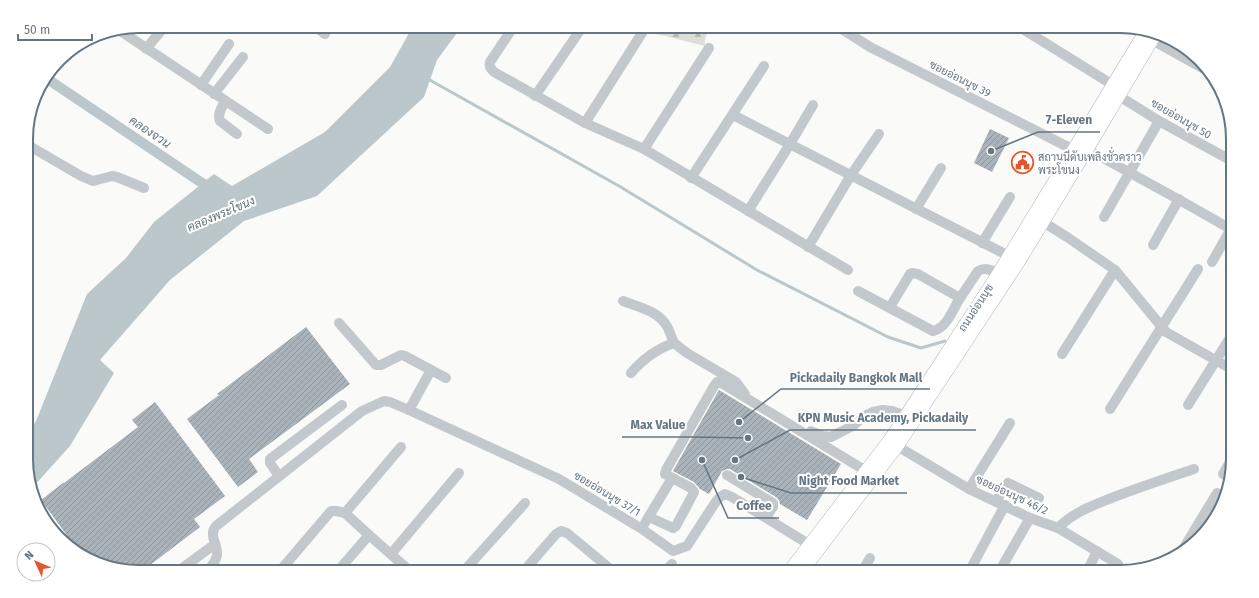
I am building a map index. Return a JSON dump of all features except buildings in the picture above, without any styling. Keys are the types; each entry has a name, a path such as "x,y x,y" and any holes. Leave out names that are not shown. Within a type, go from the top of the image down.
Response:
{"main road":[{"name":"ถนนอ่อนนุช","path":"806,565 894,443 1014,258 1149,37"},
{"name":"ถนนอ่อนนุช","path":"794,565 866,471 894,443 906,416 999,273 1014,258"}],"street":[{"path":"146,49 159,33"},
{"path":"509,33 490,62 490,69 586,123 644,149 848,270"},
{"path":"536,96 578,33"},
{"path":"586,123 642,33"},
{"name":"ซอยอ่อนนุช 39","path":"849,33 870,47 1179,198 1226,225"},
{"name":"ซอยอ่อนนุช 50","path":"1029,33 1159,121 1226,158"},
{"path":"125,34 268,129"},
{"path":"1159,41 1190,60"},
{"path":"201,85 229,44"},
{"path":"644,149 709,48"},
{"path":"214,94 243,57"},
{"path":"691,178 764,66"},
{"path":"225,101 219,114 220,121 237,134"},
{"path":"748,212 813,105"},
{"path":"733,115 1014,258"},
{"path":"1104,217 1159,121"},
{"path":"808,246 851,175 879,134"},
{"path":"33,148 81,176 93,181 112,176 120,177 144,188"},
{"path":"916,209 941,168"},
{"path":"982,243 1010,197"},
{"path":"1153,244 1179,198"},
{"path":"1038,219 1115,270 1166,332 1226,366"},
{"path":"1212,262 1226,239"},
{"path":"858,291 933,331 943,327 978,271 982,268 999,273"},
{"path":"1110,409 1198,269"},
{"path":"1062,354 1115,270"},
{"path":"890,307 912,273 918,274 960,298"},
{"path":"623,301 648,310 656,315 668,327 674,343 687,353 736,382 743,392 755,401 823,436 831,437 840,434 854,426 864,416 873,412 883,410 892,411 906,416"},
{"path":"951,314 967,323"},
{"path":"339,323 376,365 379,366 397,356 403,355 446,378"},
{"path":"631,373 640,363 660,348 674,343"},
{"path":"1188,404 1226,344"},
{"path":"409,410 431,370"},
{"path":"649,517 673,528 676,526 694,492 691,488 665,474 717,382 723,384 866,471"},
{"name":"ซอยอ่อนนุช 37/1","path":"212,565 217,553 212,534 216,526 362,411 384,401 409,410 559,479 642,529 673,551 680,550 687,546 715,503 725,494 766,517 810,545"},
{"path":"279,476 270,463 270,459 342,405"},
{"path":"969,488 1010,424"},
{"name":"ซอยอ่อนนุช 46/2","path":"894,443 969,488 1030,518 1058,528 1118,564"},
{"path":"345,514 401,447"},
{"path":"1058,528 1068,518 1090,507 1141,486 1194,470"},
{"path":"391,554 459,473"},
{"path":"727,475 773,503 773,507 766,517"},
{"path":"642,529 672,478"},
{"path":"972,565 1001,503 1008,483 1039,498"},
{"path":"1189,539 1217,493"},
{"path":"469,565 525,503"},
{"path":"285,565 331,512 336,511 345,514 403,565"},
{"path":"1003,565 1030,518"},
{"path":"529,565 556,534 561,531 567,533 606,565"},
{"path":"344,565 369,535"},
{"path":"186,565 215,544"},
{"path":"1090,565 1097,551"},
{"path":"866,565 870,558"}],"green space":[{"path":"653,33 708,33 706,35 705,46"}],"water":[{"name":"คลองพระโขนง","path":"409,33 457,33 437,60 424,97 317,196 244,221 170,280 100,360 114,373 70,446 36,483 33,459 33,425 87,294 126,258 154,222 214,174 232,186 325,132 390,67"}],"waterway":[{"path":"428,79 619,186 757,270 888,337 921,348 945,341"},
{"name":"คลองจวน","path":"50,81 214,191"}],"place":[{"name":"7-Eleven","path":"991,151"},
{"name":"สถานนีดับเพลิงชั่วคราว พระโขนง","path":"1022,163"},
{"name":"Pickadaily Bangkok Mall","path":"739,422"},
{"name":"Max Value","path":"748,438"},
{"name":"Coffee","path":"702,460"},
{"name":"KPN Music Academy, Pickadaily","path":"735,460"},
{"name":"Night Food Market","path":"741,477"}]}
